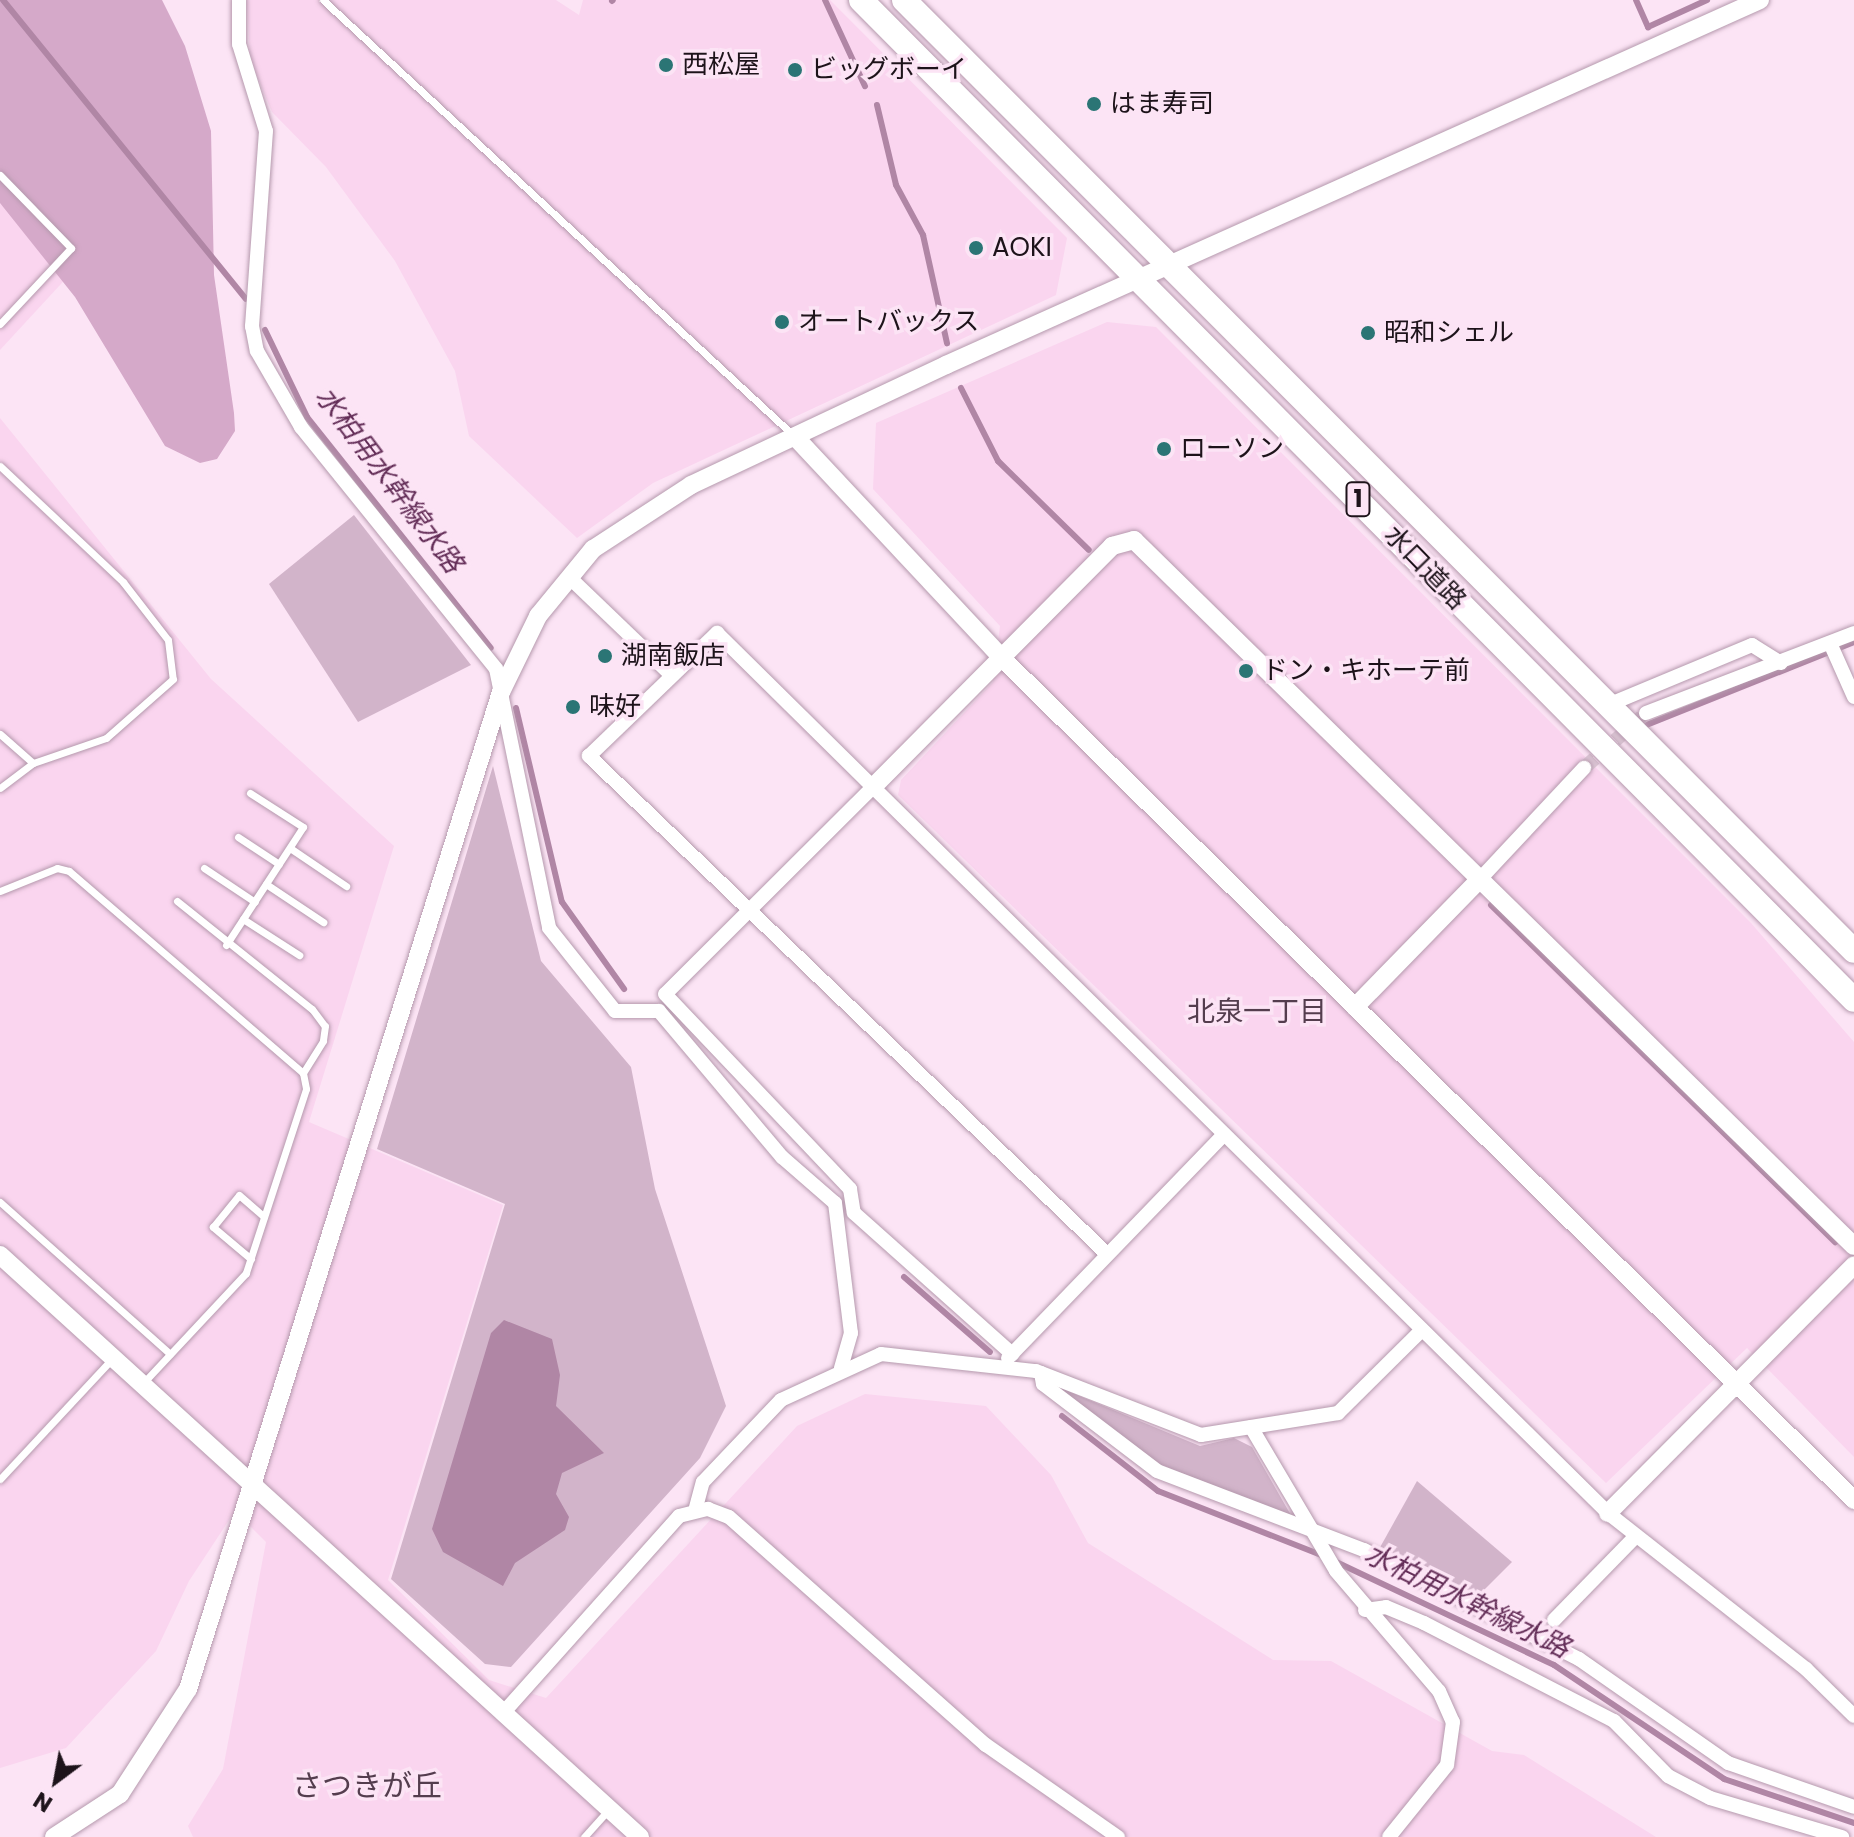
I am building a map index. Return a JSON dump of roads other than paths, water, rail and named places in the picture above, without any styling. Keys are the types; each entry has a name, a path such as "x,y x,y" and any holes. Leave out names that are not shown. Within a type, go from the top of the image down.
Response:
{"highway":[{"name":"水口道路","path":"861,0 1854,1000"},
{"name":"水口道路","path":"904,0 1854,951"}],"street":[{"path":"239,0 239,44 266,131 252,326 257,351 301,427 465,622 496,669 549,928 615,1011 659,1011 782,1157 835,1203 851,1333 841,1369"},
{"path":"54,1837 120,1794 165,1733 188,1689 255,1485 501,692 538,616 569,577 627,523 691,485 798,440 946,365 1143,281 1760,0"},
{"path":"798,440 1002,658 1854,1500"},
{"path":"1012,1354 854,1213 850,1189 665,994 1112,546 1134,540 1854,1246"},
{"path":"569,577 670,674"},
{"path":"1105,1252 589,756 670,674 717,633 875,785 1608,1513 1806,1669 1854,1716"},
{"path":"1646,713 1854,633"},
{"path":"1830,643 1854,697"},
{"path":"1608,705 1752,645 1781,663"},
{"path":"1355,1007 1584,768"},
{"path":"999,1367 1105,1252 1224,1134"},
{"path":"825,1194 839,1179"},
{"path":"0,1255 640,1837"},
{"path":"1608,1513 1854,1265"},
{"path":"695,1511 703,1482 764,1415 841,1369 881,1354 1041,1373 1201,1435 1338,1413 1422,1330"},
{"path":"1041,1373 1043,1384 1157,1471 1318,1539 1364,1550 1579,1659 1728,1763 1854,1807"},
{"path":"1251,1427 1336,1571 1365,1610 1439,1691 1453,1722 1447,1765 1389,1837"},
{"path":"504,1712 672,1523 695,1511 729,1517 986,1745 1118,1837"},
{"path":"1554,1620 1636,1536"},
{"path":"1365,1610 1386,1607 1424,1623 1614,1721 1668,1776 1710,1798 1842,1837"}],"lane":[{"path":"323,0 798,440"},
{"path":"0,175 71,248 0,324"},
{"path":"0,466 123,582 168,640 173,679 106,738 33,763 0,788"},
{"path":"0,734 33,763"},
{"path":"226,945 303,827 250,793"},
{"path":"238,837 279,864"},
{"path":"290,848 346,886"},
{"path":"0,891 57,868 69,871 303,1073"},
{"path":"204,868 255,902"},
{"path":"266,884 323,922"},
{"path":"142,1384 251,1259 306,1089 303,1073 325,1026 177,901"},
{"path":"243,919 299,955"},
{"path":"251,1259 213,1227 239,1195 264,1217"},
{"path":"0,1202 170,1354"},
{"path":"0,1479 113,1357"},
{"path":"584,1837 609,1809"}],"waterway":[{"name":"水柏用水幹線水路","path":"3,0 246,299"},
{"path":"825,0 865,86"},
{"path":"1636,0 1648,27 1707,0"},
{"path":"877,105 896,185 923,235 947,343"},
{"name":"水柏用水幹線水路","path":"265,330 307,417 491,648"},
{"path":"961,388 998,461 1089,550"},
{"path":"1639,728 1854,642"},
{"name":"水柏用水幹線水路","path":"516,708 562,902 624,989"},
{"path":"1491,905 1835,1242"},
{"name":"水柏用水幹線水路","path":"904,1277 990,1352"},
{"name":"水柏用水幹線水路","path":"1062,1416 1158,1491 1324,1556"},
{"name":"水柏用水幹線水路","path":"1334,1561 1554,1665 1724,1779 1854,1823"}],"tunnel":[{"path":"1584,768 1646,713"}],"place":[{"name":"西松屋","path":"666,65"},
{"name":"ビッグボーイ","path":"795,70"},
{"name":"はま寿司","path":"1094,104"},
{"name":"AOKI","path":"976,248"},
{"name":"オートバックス","path":"782,322"},
{"name":"昭和シェル","path":"1368,333"},
{"name":"ローソン","path":"1164,449"},
{"name":"湖南飯店","path":"605,656"},
{"name":"ドン・キホーテ前","path":"1246,671"},
{"name":"味好","path":"573,707"}],"district":[{"name":"北泉一丁目","path":"1257,1012"},
{"name":"さつきが丘","path":"367,1786"}]}
